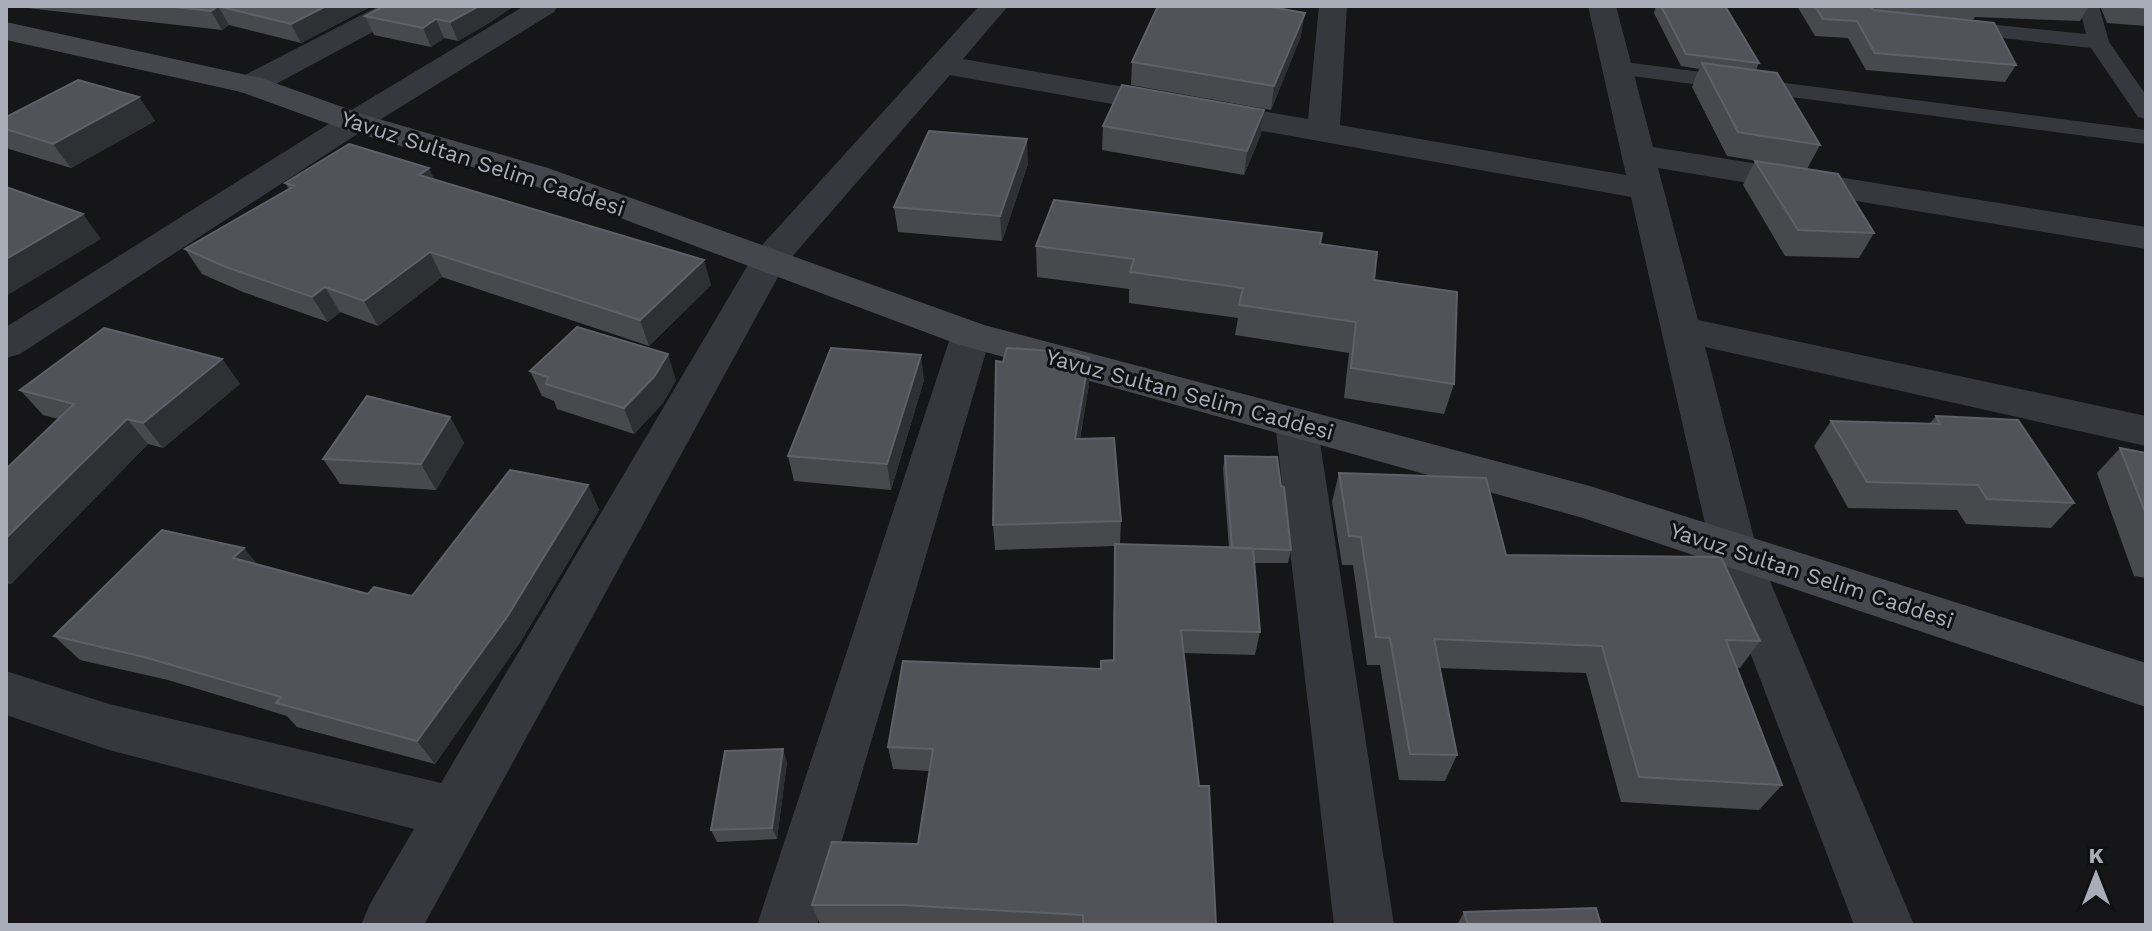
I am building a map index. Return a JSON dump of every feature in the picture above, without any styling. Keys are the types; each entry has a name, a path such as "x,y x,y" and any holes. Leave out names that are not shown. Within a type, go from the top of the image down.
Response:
{"street":[{"path":"250,85 400,6"},
{"path":"6,345 354,122 544,6"},
{"path":"391,925 768,261 994,6"},
{"path":"1323,131 1333,6"},
{"path":"1602,6 1734,550 1884,925"},
{"name":"Yavuz Sultan Selim Caddesi","path":"12,37 250,85 354,122 536,175 971,335 1590,503 2146,685"},
{"path":"941,64 1323,131 2146,238"},
{"path":"1680,329 2146,431"},
{"path":"787,925 971,335"},
{"path":"1296,423 1364,925"},
{"path":"6,693 109,727 455,813"}],"lane":[{"path":"2089,6 2098,42 2146,112"},
{"path":"1943,26 2098,42"},
{"path":"1617,68 2146,137"}],"building":[{"path":"165,6 218,6 211,11"},
{"path":"218,6 326,6 291,24"},
{"path":"384,6 479,6 450,22 436,19 423,28 365,16"},
{"path":"1158,6 1265,6 1305,13 1274,86 1132,62"},
{"path":"1661,6 1725,6 1759,63 1686,54"},
{"path":"1815,6 1869,6 1874,10 1994,23 2016,65 1875,53 1857,21 1823,19"},
{"path":"1702,63 1777,73 1820,145 1738,132"},
{"path":"78,80 139,97 53,144 6,129 6,117"},
{"path":"1122,85 1264,110 1247,151 1103,126"},
{"path":"929,131 1027,139 1000,216 894,207"},
{"path":"349,144 429,168 419,175 704,260 640,320 430,252 364,301 325,287 312,297 185,249 294,186 285,183"},
{"path":"1755,161 1838,174 1874,233 1798,230"},
{"path":"6,187 83,214 6,259"},
{"path":"1054,200 1322,233 1320,244 1377,252 1374,280 1457,292 1454,384 1351,368 1356,322 1239,305 1243,288 1130,272 1134,259 1036,246"},
{"path":"577,327 668,354 654,377 624,408 546,384 548,377 530,371"},
{"path":"104,328 222,359 143,423 127,419 6,538 6,469 74,404 20,390"},
{"path":"831,348 921,355 887,464 788,456"},
{"path":"1007,348 1067,352 1089,358 1075,439 1114,438 1121,521 993,525 996,361 1003,362"},
{"path":"367,396 450,417 421,464 323,459"},
{"path":"1936,416 2018,420 2074,503 1987,499 1978,485 1867,482 1831,421 1940,424"},
{"path":"2120,448 2146,453 2146,514"},
{"path":"1225,456 1277,457 1281,486 1284,487 1291,550 1232,548"},
{"path":"510,470 588,485 507,617 417,741 276,703 281,697 144,657 54,636 162,530 244,548 233,558 368,594 374,587 412,596"},
{"path":"1339,473 1486,478 1506,555 1721,557 1760,641 1726,640 1782,785 1639,777 1602,646 1434,639 1457,755 1410,754 1390,638 1376,637 1361,537 1349,536"},
{"path":"1115,544 1253,548 1260,632 1181,630 1199,786 1209,786 1216,925 1083,925 1083,915 901,905 812,905 832,842 918,844 933,749 888,747 903,661 1101,669 1101,661 1114,660"},
{"path":"783,749 772,828 711,830 725,751"},
{"path":"1596,908 1601,925 1468,925 1464,912"}]}
